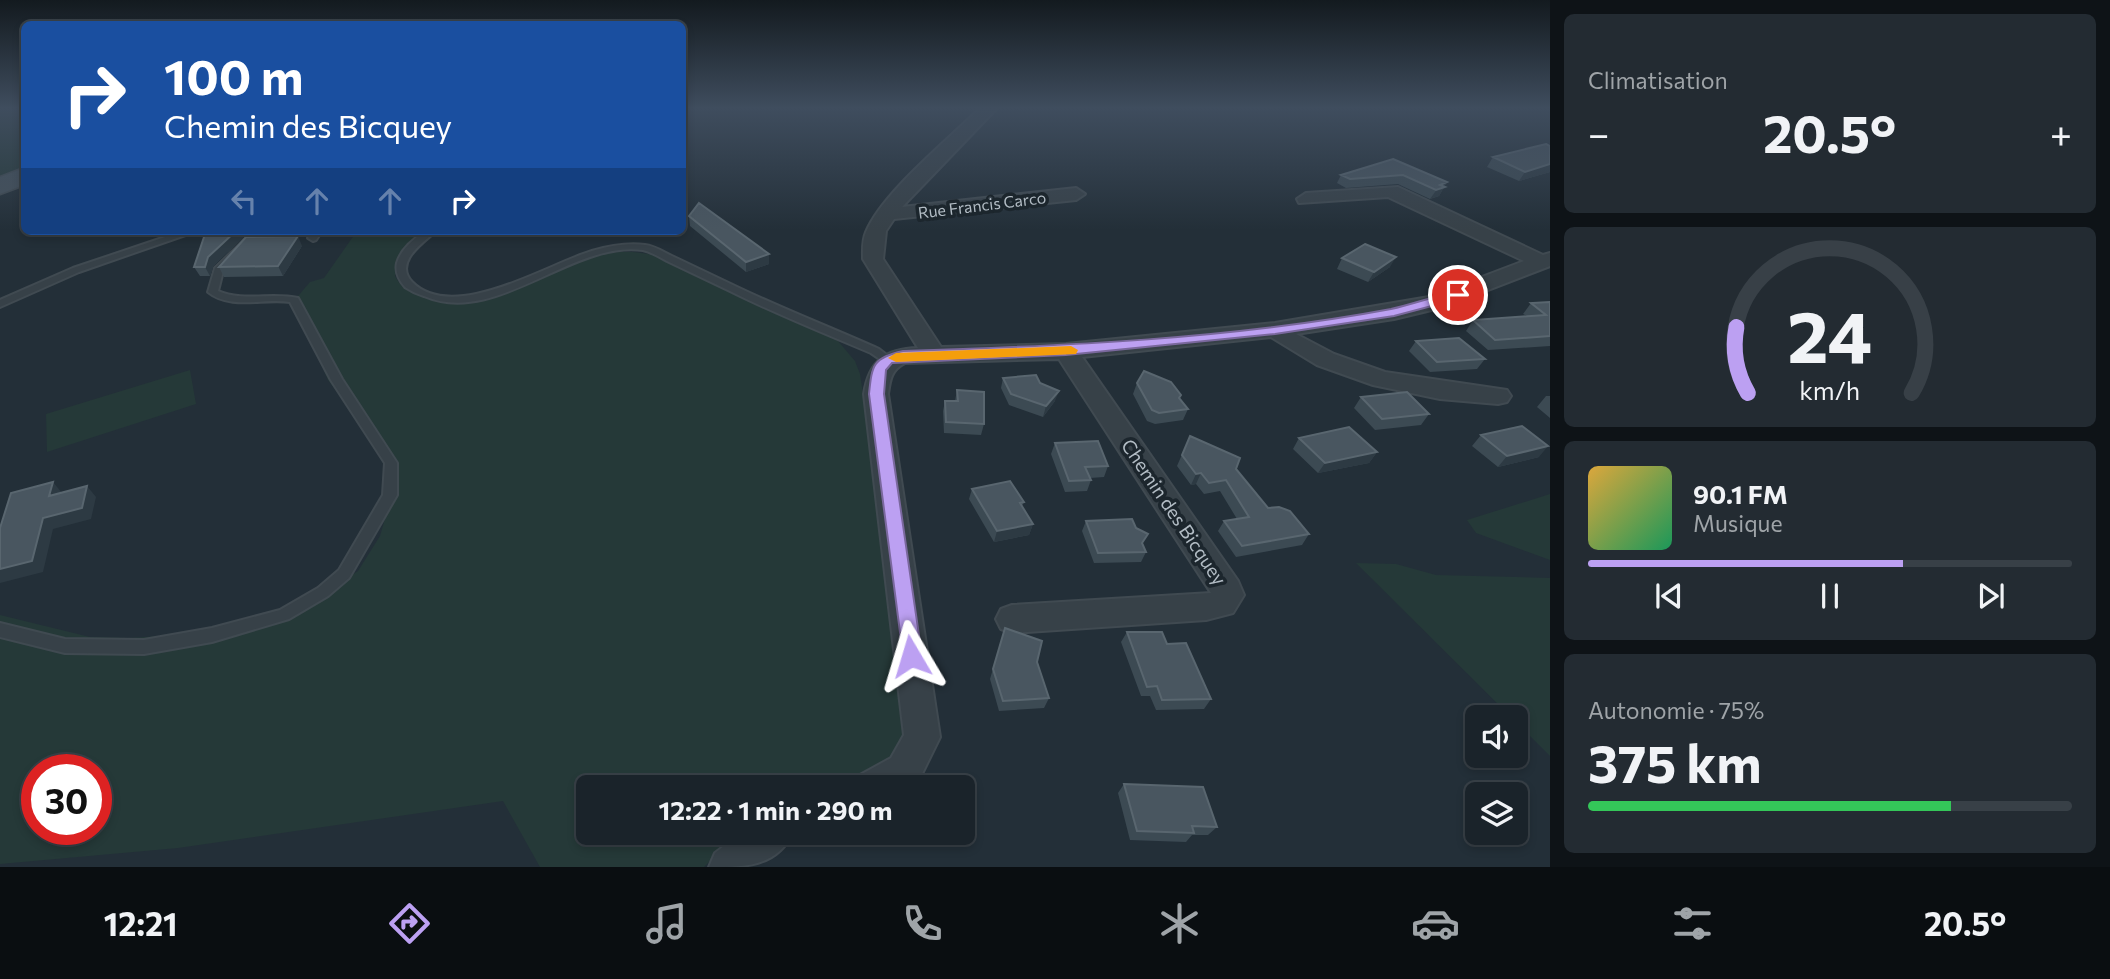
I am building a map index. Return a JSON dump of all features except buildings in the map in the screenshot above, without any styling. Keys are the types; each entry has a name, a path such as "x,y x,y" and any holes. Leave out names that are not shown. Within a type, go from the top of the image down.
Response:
{"street":[{"name":"Rue Francis Carco","path":"934,355 873,259 873,242 898,199 949,148"},
{"path":"0,186 21,177"},
{"path":"1306,199 1391,191 1546,261"},
{"name":"Rue Francis Carco","path":"887,214 1076,194"},
{"path":"897,775 904,771 922,737 876,394 879,369 887,360 934,355 1066,351 1275,330 1394,312 1436,302 1546,261"},
{"path":"1275,330 1317,356 1374,376 1441,390 1498,396"},
{"name":"Chemin des Bicquey","path":"1012,619 1206,607 1222,604 1228,595 1223,581 1066,351"},
{"path":"729,867 758,845"}],"lane":[{"path":"0,304 76,270 180,235"},
{"path":"0,630 65,646 144,647 212,635 284,615 323,592 344,573 390,495 391,463 337,380 294,300 282,297 234,298 213,292 218,270 254,235"},
{"path":"427,235 406,254 401,264 401,275 407,284 426,294 465,299 500,292 592,254 648,248 743,294 875,351 887,360"}],"green space":[{"path":"0,148 21,148 21,174 0,182"},
{"path":"354,235 421,235 401,253 395,276 403,287 424,297 448,301 494,296 604,254 638,253 658,256 838,341 855,361 860,374 917,748 880,775 576,775 576,845 726,845 704,867 540,867 503,801 178,848 0,864 0,615 90,637 130,638 189,634 310,603 358,571 380,536 386,515 387,471 364,427 328,380 293,302 310,282 324,278"},
{"path":"190,370 196,404 47,452 46,414"},
{"path":"1550,494 1550,560 1476,533 1467,520"},
{"path":"1356,563 1396,564 1436,575 1550,578 1550,756 1528,734 1528,705 1499,705"}],"slow traffic":[{"path":"896,358 1071,350"}],"route":[{"path":"911,656 876,394 879,369 887,360 903,356 1066,351 1275,330 1394,312 1458,295"}]}
